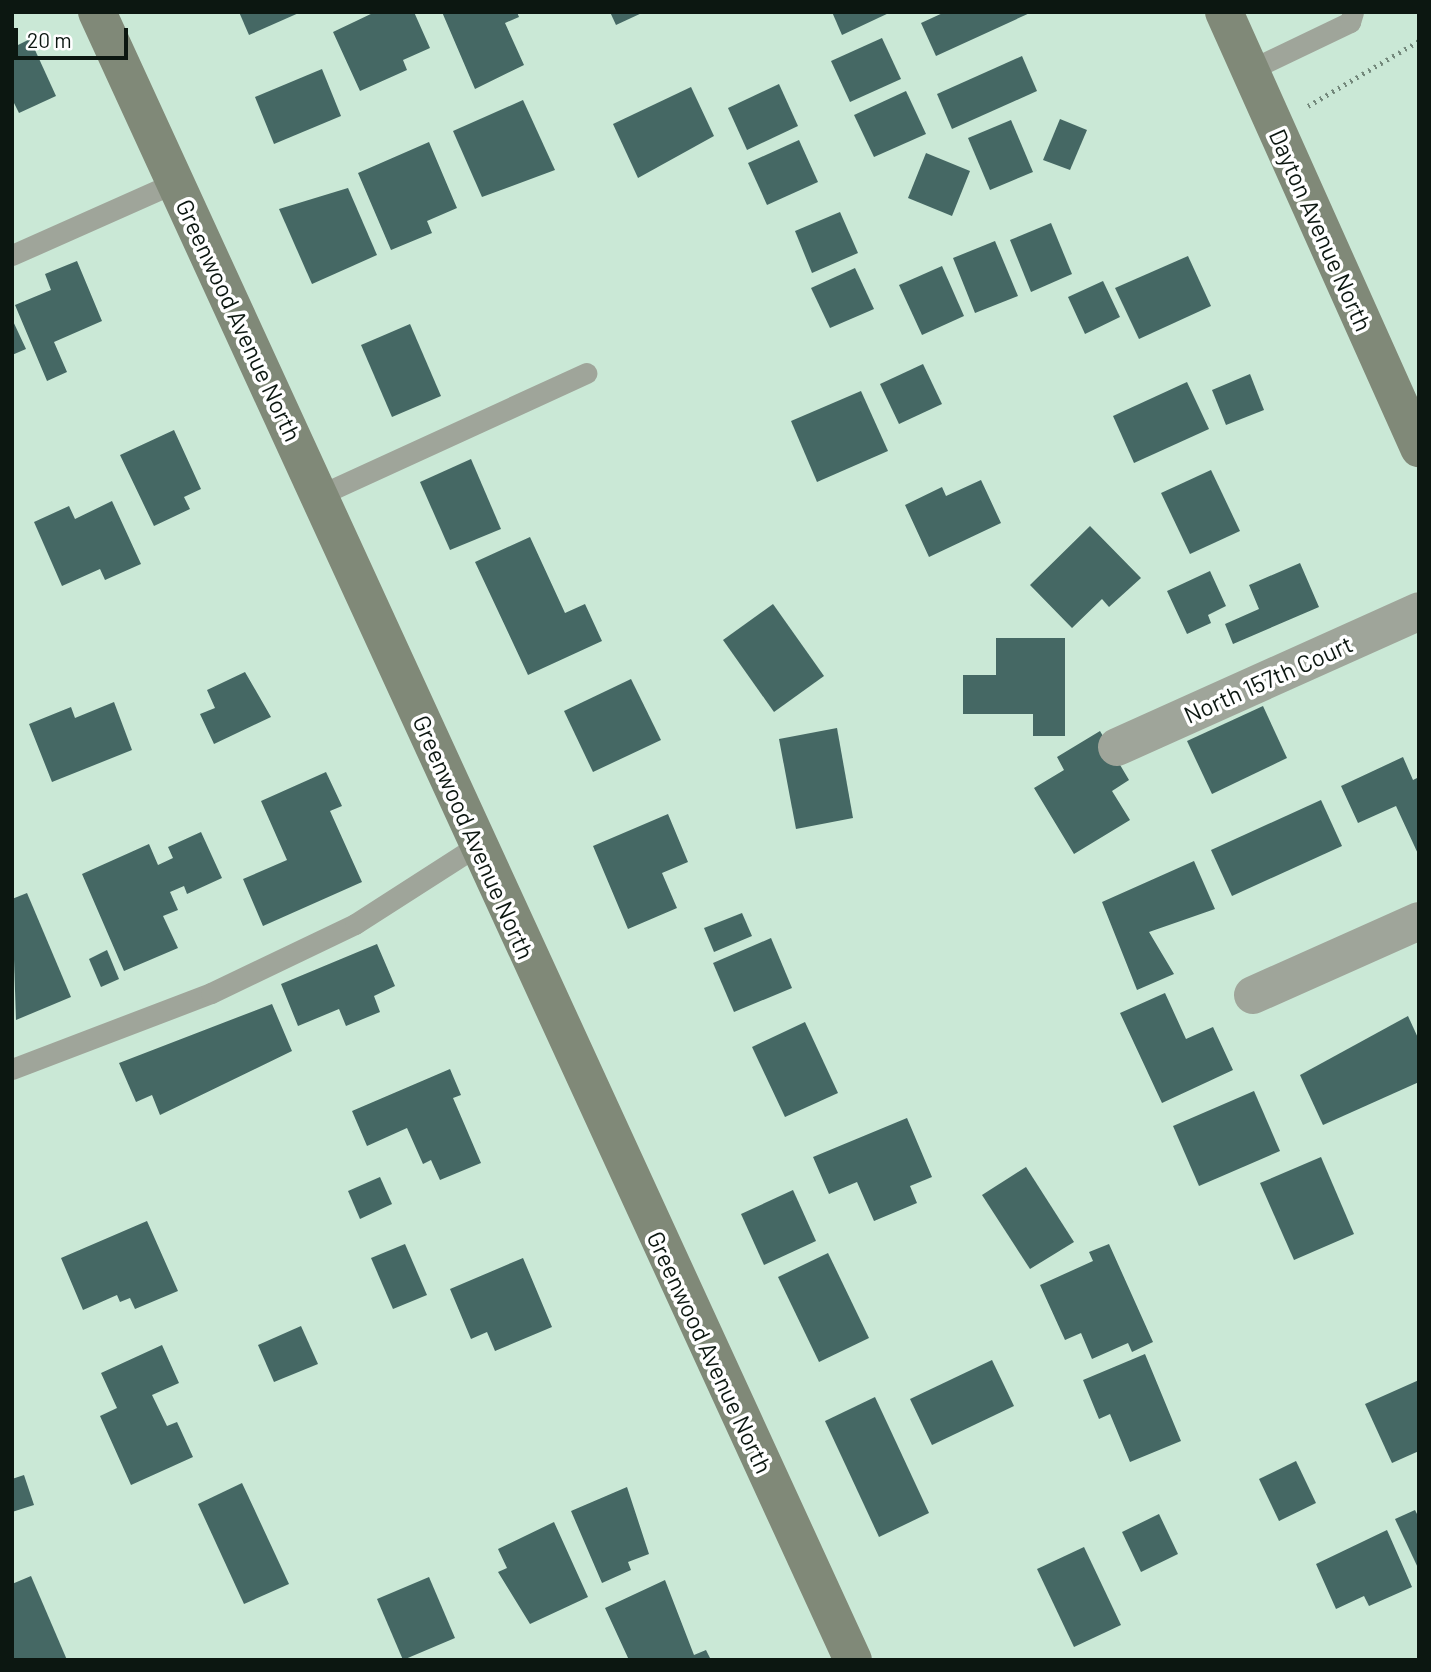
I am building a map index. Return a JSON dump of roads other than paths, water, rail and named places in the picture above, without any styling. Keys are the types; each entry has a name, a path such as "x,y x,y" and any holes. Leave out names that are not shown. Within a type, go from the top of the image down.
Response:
{"street":[{"name":"Greenwood Avenue North","path":"97,12 320,495 847,1658"},
{"name":"Dayton Avenue North","path":"1224,12 1419,447"},
{"name":"North 157th Court","path":"1117,747 1419,611"},
{"path":"1253,995 1419,921"}],"lane":[{"path":"1250,70 1350,22 1353,12"},
{"path":"12,255 176,182"},
{"path":"320,495 586,373"},
{"path":"12,1069 211,993 343,930 431,880 478,845"}]}
